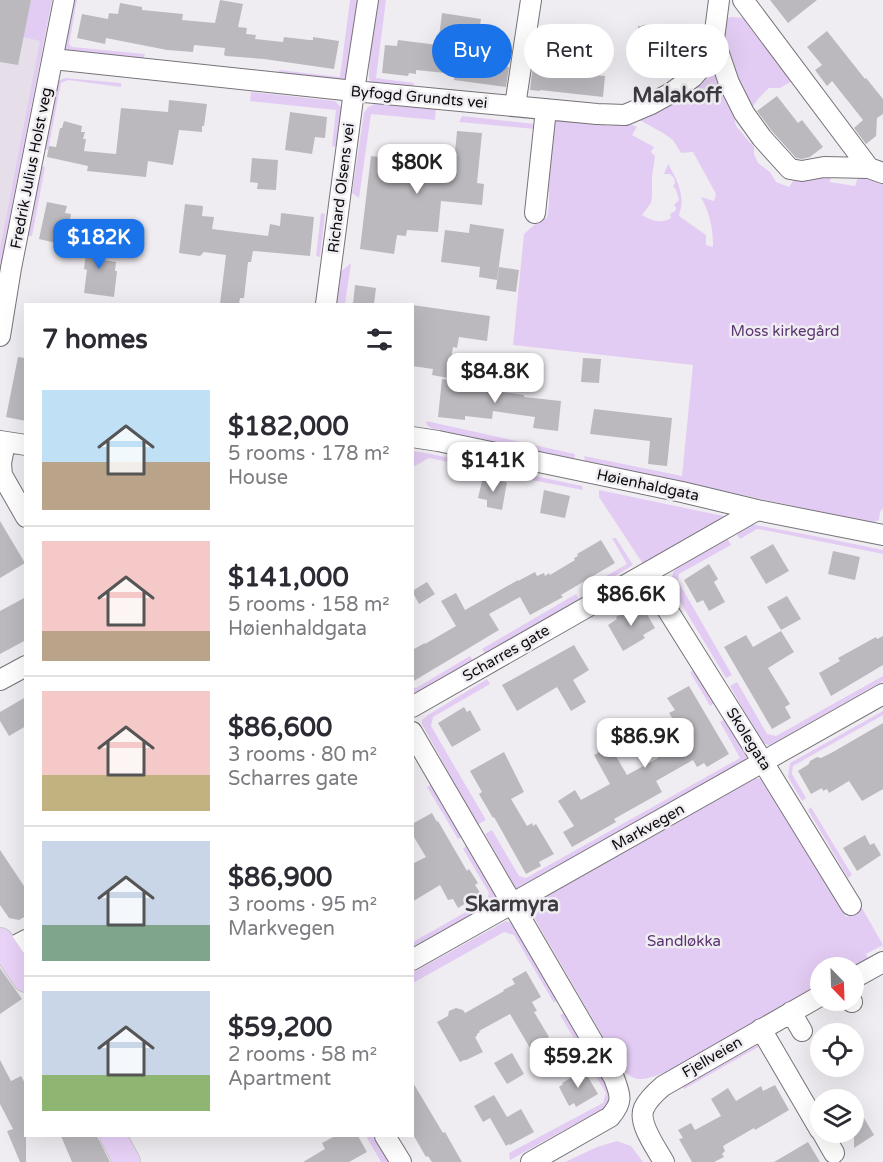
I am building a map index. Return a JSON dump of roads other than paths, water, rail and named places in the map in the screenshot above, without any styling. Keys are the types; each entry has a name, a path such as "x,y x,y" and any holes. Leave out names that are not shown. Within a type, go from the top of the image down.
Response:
{"main road":[{"path":"11,944 24,974"},
{"path":"114,1137 127,1162"}],"street":[{"name":"Fredrik Julius Holst veg","path":"0,336 11,268 64,0"},
{"name":"Richard Olsens vei","path":"326,303 368,0"},
{"path":"515,106 531,0"},
{"name":"Byfogd Grundts vei","path":"716,24 719,0"},
{"path":"742,0 876,171"},
{"name":"Byfogd Grundts vei","path":"53,59 354,91 614,115 626,115 651,104 692,78"},
{"path":"727,78 744,113 762,138 790,169 802,171 824,167 876,171"},
{"path":"535,213 546,109"},
{"name":"Høienhaldgata","path":"414,438 882,534"},
{"path":"24,445 3,442 2,463 2,475 24,514"},
{"name":"Scharres gate","path":"414,706 757,510"},
{"name":"Skolegata","path":"645,574 851,904"},
{"path":"0,680 24,667"},
{"name":"Markvegen","path":"414,959 883,694"},
{"path":"414,735 513,902 614,1078 620,1093 619,1106 610,1117 531,1162"},
{"path":"864,972 883,962"},
{"name":"Fjellveien","path":"664,1162 644,1127 642,1118 643,1109 652,1096 663,1086 810,1002"},
{"path":"791,1012 802,1031"},
{"path":"761,1029 810,1112"},
{"path":"387,1137 401,1162"},
{"path":"828,1143 834,1153"}],"district":[{"name":"Malakoff","path":"677,95"},
{"name":"Skarmyra","path":"512,904"}],"park label":[{"name":"Moss kirkegård","path":"785,331"},
{"name":"Sandløkka","path":"684,941"}]}
